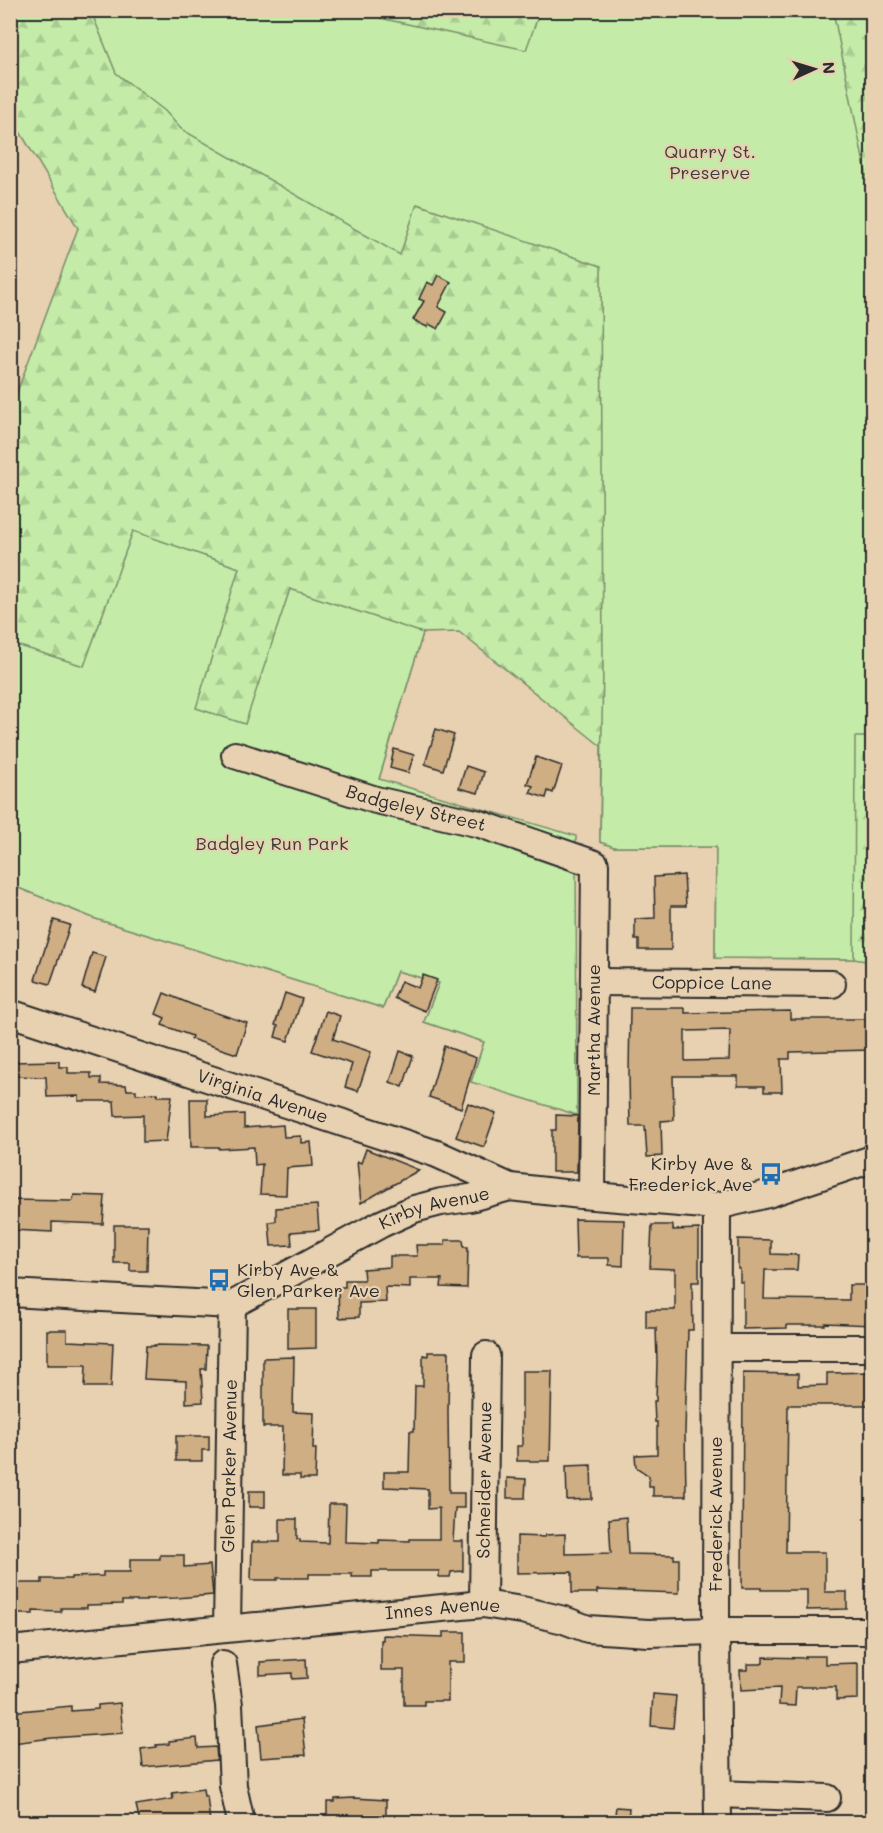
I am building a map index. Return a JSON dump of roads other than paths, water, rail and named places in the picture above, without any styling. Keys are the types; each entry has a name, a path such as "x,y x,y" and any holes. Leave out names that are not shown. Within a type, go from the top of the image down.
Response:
{"street":[{"name":"Badgeley Street","path":"235,755 376,800 480,824 595,864"},
{"name":"Martha Avenue","path":"592,1195 595,864"},
{"name":"Coppice Lane","path":"594,982 832,984"},
{"name":"Virginia Avenue","path":"10,1013 437,1154 510,1187"},
{"name":"Kirby Avenue","path":"232,1305 381,1224 414,1209 510,1187 717,1206 768,1194 873,1159"},
{"name":"Frederick Avenue","path":"717,1206 718,1822"},
{"path":"10,1293 232,1305"},
{"name":"Glen Parker Avenue","path":"227,1628 232,1305"},
{"path":"717,1348 873,1348"},
{"name":"Schneider Avenue","path":"483,1604 486,1355"},
{"name":"Innes Avenue","path":"10,1650 483,1604 522,1610 564,1620 588,1629 648,1633 716,1630 873,1631"},
{"path":"223,1664 229,1705 233,1786 241,1822"},
{"path":"718,1794 827,1798"}],"place":[{"name":"Kirby Ave & Frederick Ave","path":"771,1174"},
{"name":"Kirby Ave & Glen Parker Ave","path":"219,1280"}],"park label":[{"name":"Quarry St. Preserve","path":"710,162"},
{"name":"Badgley Run Park","path":"272,844"}]}
